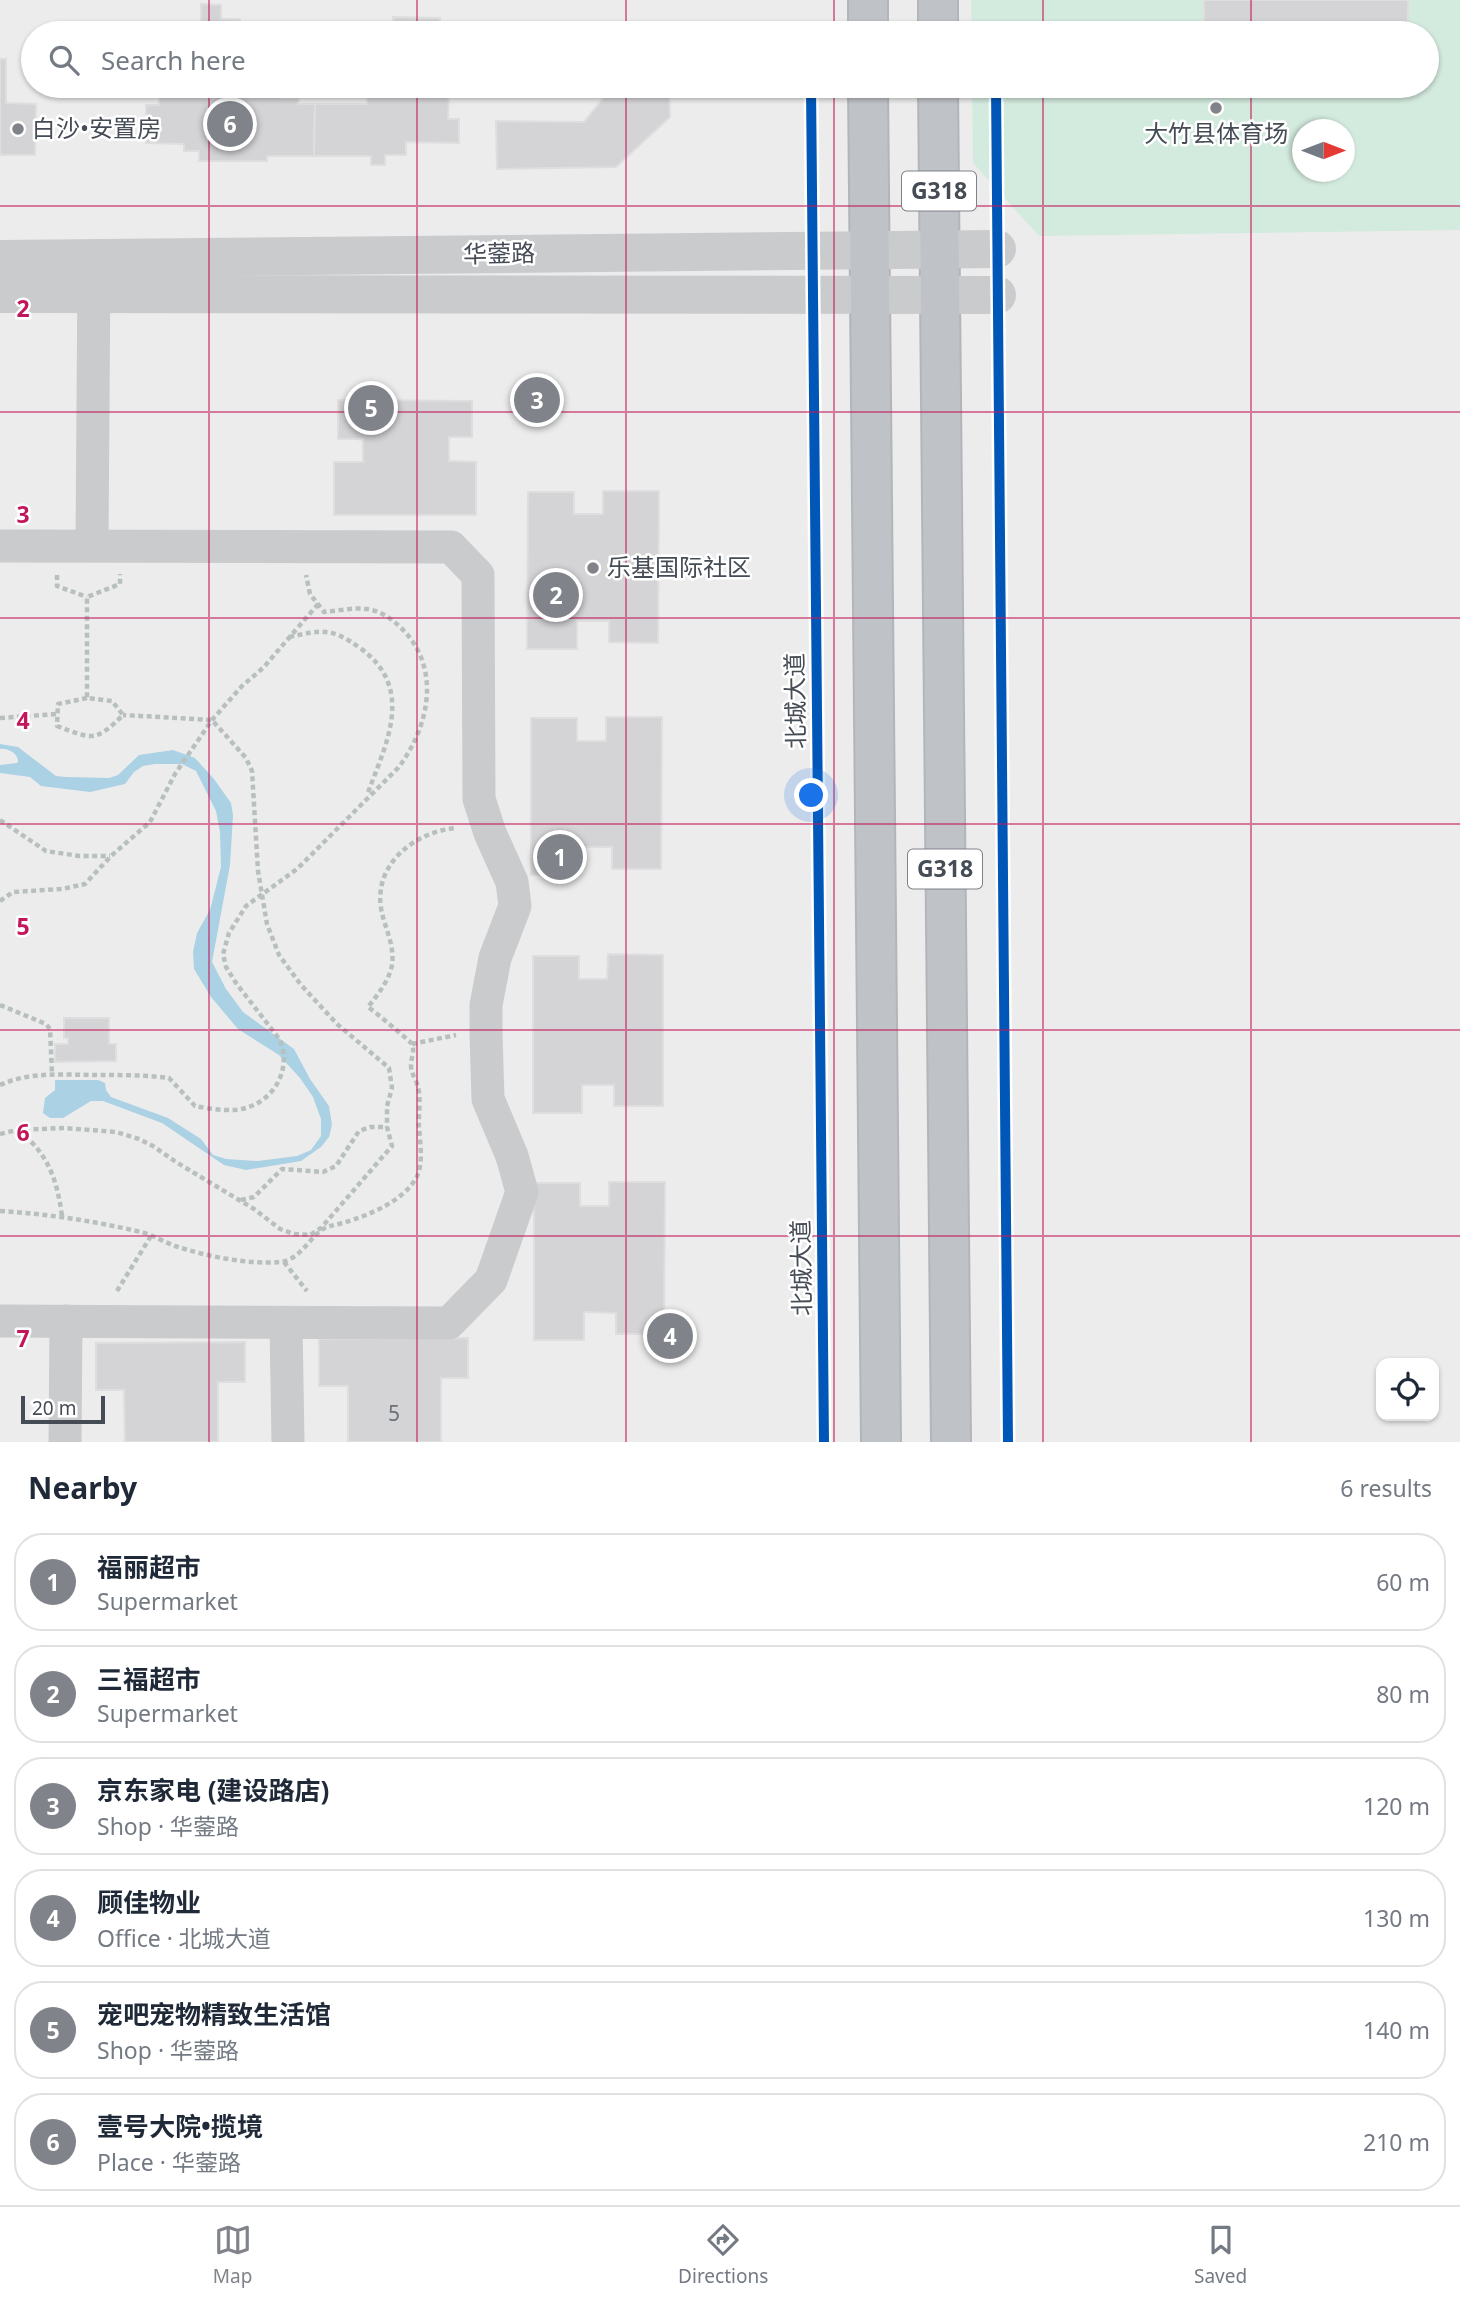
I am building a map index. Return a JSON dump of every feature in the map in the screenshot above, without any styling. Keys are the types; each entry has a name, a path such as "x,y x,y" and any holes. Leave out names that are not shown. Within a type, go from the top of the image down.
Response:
{"highway":[{"path":"868,0 868,21"},
{"path":"937,0 938,21"},
{"name":"G318","path":"868,98 881,1442"},
{"name":"G318","path":"938,98 951,1442"}],"street":[{"name":"华蓥路","path":"0,295 94,276 870,250 997,249"},
{"name":"华蓥路","path":"0,259 94,276 870,296 997,295"},
{"path":"92,545 94,276"},
{"path":"0,546 451,547 478,575 479,799 490,833 512,882 515,906 495,958 486,1005 488,1099 512,1156 522,1192 491,1280 449,1323 0,1321"},
{"path":"65,1442 78,1321"},
{"path":"286,1323 288,1442"}],"path":[{"path":"92,545 120,555 120,584 87,597 57,586 58,557 92,545"},
{"path":"0,1084 23,1076 52,1074 169,1078 195,1106 235,1110 250,1107 265,1098 282,1076 284,1051 280,1040 226,967 223,954 229,933 246,906 313,854 398,768 410,752 428,694 427,672 419,649 408,635 387,617 365,609 324,612 310,594 305,567 293,546"},
{"path":"87,597 87,698"},
{"path":"0,901 13,892 62,889 85,884 111,856 150,822 181,764 212,720 242,686 263,668 318,603"},
{"path":"288,638 326,630 372,656 384,672 392,695 392,718 387,741 366,798"},
{"path":"0,1211 62,1216 232,1258 256,1262 284,1262 306,1248 392,1146 387,1126 387,1106 392,1088 389,1068 337,1024 289,970 272,940 256,857 252,771 246,758 212,720 123,715 112,701 87,698 58,704 57,726 87,738 105,734 123,715"},
{"path":"0,718 57,714"},
{"path":"0,820 46,851 79,856 111,856"},
{"path":"0,1135 17,1130 88,1129 116,1132 139,1139 241,1200 287,1232 310,1235 321,1228 346,1223 383,1207 410,1188 418,1173 420,1160 419,1100 417,1084 412,1076 412,1044 406,1036 397,1032 368,1007 383,988 392,964 391,942 380,904 383,879 407,845 419,839 458,828 490,833"},
{"path":"0,1005 46,1024 50,1029 52,1074"},
{"path":"412,1044 457,1035 486,1033"},
{"path":"241,1200 254,1197 282,1169 323,1172 336,1166 359,1130 370,1126 387,1126"},
{"path":"17,1130 33,1141 53,1172 62,1216"},
{"path":"78,1321 122,1285 151,1236"}],"green space":[{"name":"大竹县体育场","path":"971,0 1460,0 1460,230 1039,236 973,163 972,98 1439,98 1439,21 972,21"}],"water":[{"path":"0,744 18,747 56,776 109,778 118,775 139,755 173,750 195,758 214,779 231,803 233,815 230,865 212,962 226,989 243,1012 294,1049 329,1106 332,1125 329,1137 321,1147 301,1161 246,1170 224,1165 162,1123 103,1101 91,1101 63,1118 50,1118 43,1113 45,1098 55,1090 55,1080 98,1080 105,1083 111,1097 168,1118 201,1139 213,1155 226,1159 258,1161 297,1156 311,1150 321,1136 321,1119 313,1097 300,1078 279,1055 238,1029 211,997 194,969 193,952 197,933 210,910 221,867 220,832 216,811 196,771 182,764 155,764 143,766 134,772 125,784 90,792 41,786 30,777 0,773 0,765 18,761 12,752 0,749"}],"building":[{"path":"1204,0 1408,0 1408,21 1204,21"},
{"path":"201,4 221,5 221,19 240,19 240,21 201,21"},
{"path":"393,17 440,18 440,21 393,21"},
{"name":"白沙•安置房","path":"0,59 6,59 6,103 36,104 35,155 0,155"},
{"path":"159,98 299,98 298,104 315,104 314,156 267,156 267,161 199,161 199,151 184,151 184,144 146,143 146,105 159,105"},
{"path":"367,98 449,98 448,119 459,119 459,143 406,142 406,155 385,155 385,165 371,165 371,156 314,156 315,104 367,104"},
{"path":"603,98 669,98 670,117 616,167 497,169 496,121 584,122"},
{"path":"338,400 472,401 472,437 449,437 449,461 476,462 476,515 334,515 334,462 363,462 363,439 338,439"},
{"name":"乐基国际社区","path":"603,491 659,491 658,643 609,642 609,621 577,621 577,649 527,649 528,492 574,492 574,514 603,514"},
{"path":"606,717 662,717 661,869 612,869 612,847 580,847 580,875 531,875 531,718 577,718 577,741 606,741"},
{"path":"608,954 663,955 663,1106 614,1106 614,1085 582,1085 582,1113 533,1113 533,956 579,956 579,979 607,979"},
{"path":"64,1018 109,1018 109,1044 116,1044 116,1061 55,1062 55,1044 68,1044 68,1038 64,1038"},
{"path":"609,1182 665,1182 664,1334 616,1334 616,1313 584,1312 584,1340 534,1340 534,1183 580,1183 580,1206 609,1206"},
{"path":"468,1338 468,1378 441,1378 441,1442 348,1442 348,1386 319,1386 319,1339"},
{"path":"245,1342 245,1382 218,1382 218,1442 125,1442 124,1390 96,1390 96,1343"}],"cycle path":[{"name":"北城大道","path":"811,98 824,1442"},
{"path":"996,98 1008,1442"}],"place":[{"name":"大竹县体育场","path":"1216,108"},
{"name":"壹号大院•揽境","path":"230,124"},
{"name":"白沙•安置房","path":"18,129"},
{"name":"京东家电 (建设路店)","path":"537,400"},
{"name":"宠吧宠物精致生活馆","path":"371,408"},
{"name":"乐基国际社区","path":"593,568"},
{"name":"三福超市","path":"556,595"},
{"name":"福丽超市","path":"560,857"},
{"name":"顾佳物业","path":"670,1336"}]}
